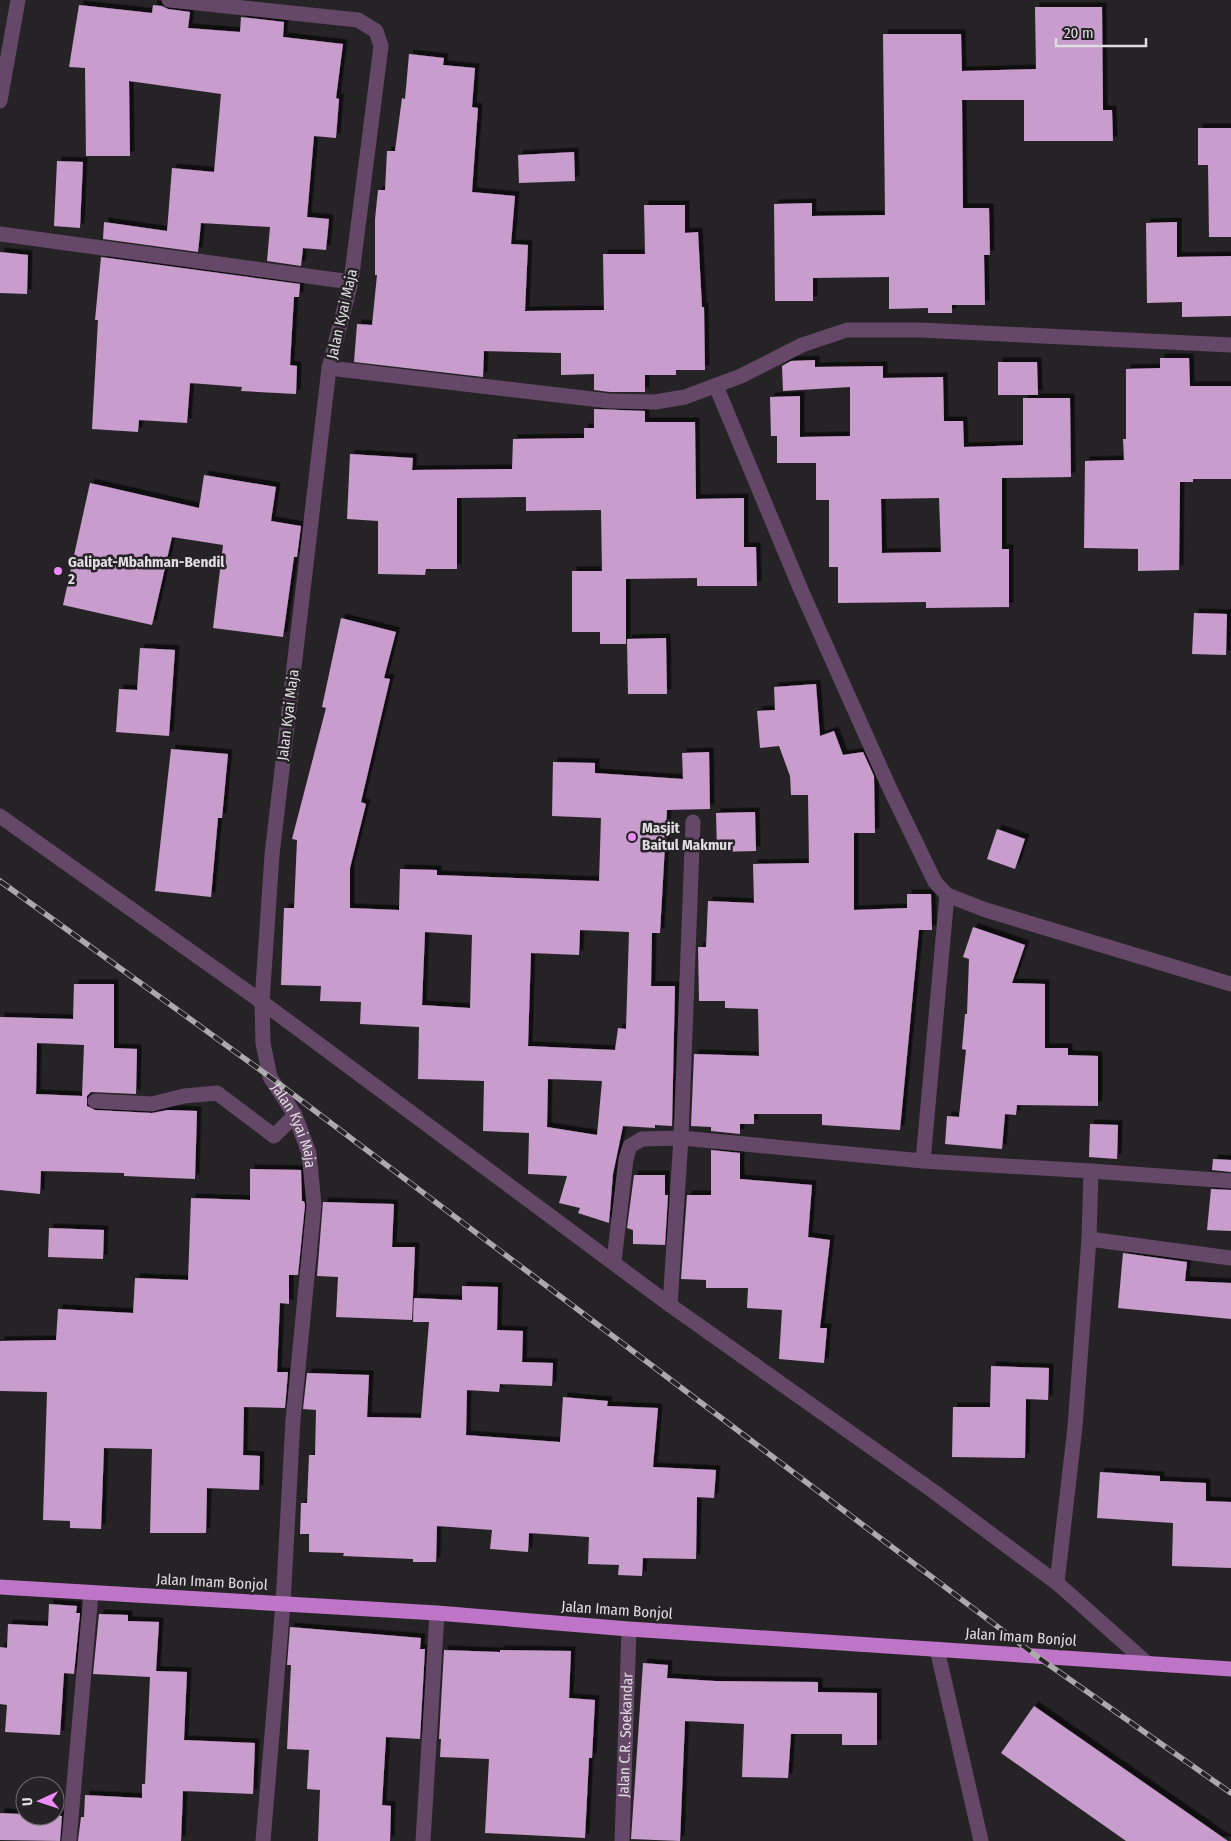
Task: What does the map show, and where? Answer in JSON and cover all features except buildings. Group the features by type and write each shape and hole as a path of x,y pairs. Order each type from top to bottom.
{"highway":[{"name":"Jalan Imam Bonjol","path":"0,1587 437,1613 629,1629 1231,1669"}],"street":[{"path":"0,101 18,0"},
{"name":"Jalan Kyai Maja","path":"169,0 358,20 376,31 381,46 351,282 329,368 272,855 262,1002 263,1043 270,1077 295,1115 309,1153 314,1205 293,1420 283,1604 263,1841"},
{"path":"0,234 351,282"},
{"path":"329,368 610,400 655,402 685,397 729,381 802,345 847,330 920,330 1231,345"},
{"path":"729,381 800,590 889,787 935,882 948,895 986,910 1231,984"},
{"path":"0,816 262,1002 495,1176 614,1261 670,1305 932,1491 1057,1583 1148,1664"},
{"path":"670,1305 681,1138 693,822"},
{"path":"923,1161 948,895"},
{"path":"95,1101 152,1104 184,1096 217,1094 274,1136 295,1115"},
{"path":"614,1261 626,1158 630,1146 642,1139 681,1138 923,1161 1231,1181"},
{"path":"1057,1583 1075,1427 1089,1239 1091,1171"},
{"path":"1089,1239 1231,1258"},
{"path":"69,1841 91,1593"},
{"path":"423,1841 437,1613"},
{"name":"Jalan C.R. Soekandar","path":"622,1841 629,1629"},
{"path":"937,1649 981,1841"}],"railway":[{"path":"0,881 270,1077 1035,1655 1231,1793"}],"place":[{"name":"Galipat-Mbahman-Bendil 2","path":"58,571"},
{"name":"Masjit Baitul Makmur","path":"632,837"}]}
